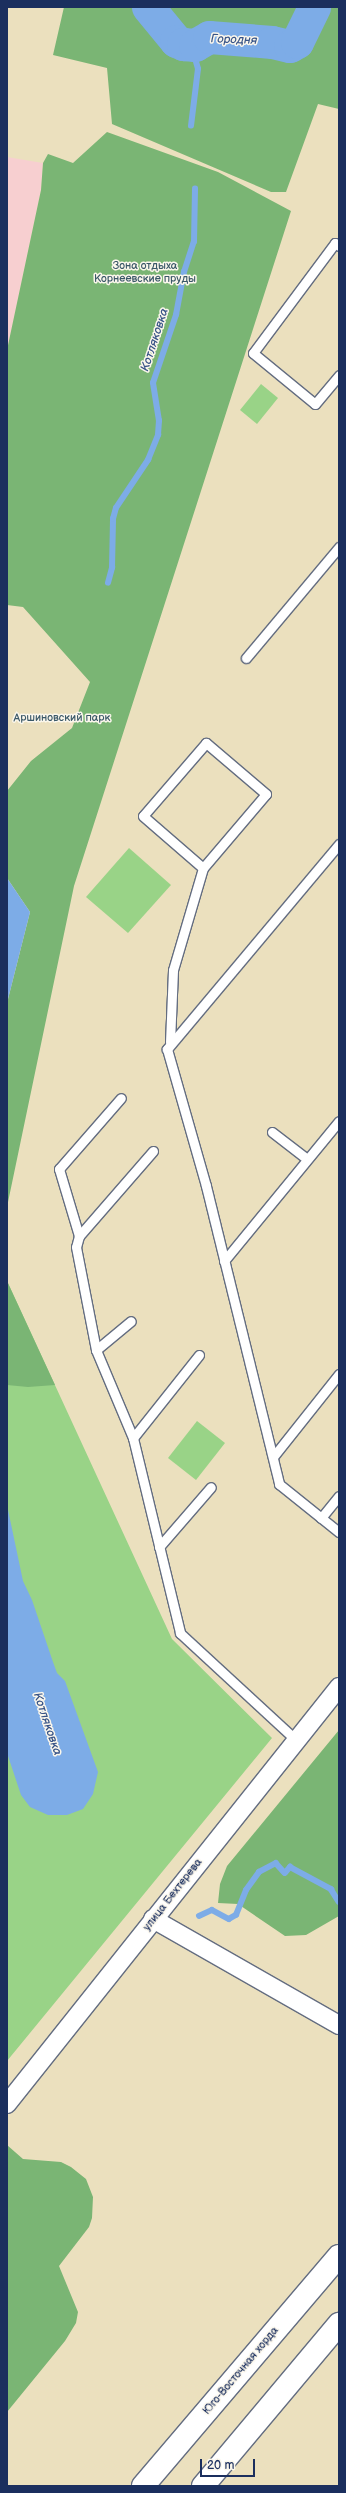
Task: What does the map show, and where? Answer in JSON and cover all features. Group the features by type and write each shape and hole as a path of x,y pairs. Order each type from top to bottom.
{"main road":[{"name":"Юго-Восточная хорда","path":"143,2486 339,2256"},
{"path":"203,2486 339,2324"}],"street":[{"name":"улица Бехтерева","path":"7,2104 295,1739 339,1687"},
{"path":"153,1919 339,2025"}],"lane":[{"path":"339,246 335,243 253,353 315,404 339,375"},
{"path":"246,658 339,547"},
{"path":"170,1042 173,970 203,868 266,794 206,743 143,816 203,868"},
{"path":"339,844 170,1042 167,1049 224,1260 279,1484 339,1532"},
{"path":"79,1236 59,1169 121,1098"},
{"path":"224,1260 339,1121"},
{"path":"272,1132 308,1159"},
{"path":"153,1151 79,1236 76,1247 96,1350 132,1438 180,1633 295,1739"},
{"path":"96,1350 131,1321"},
{"path":"132,1438 199,1356"},
{"path":"273,1457 339,1374"},
{"path":"159,1547 210,1486"},
{"path":"321,1518 339,1496"}],"shaded area":[{"path":"7,157 43,163 41,190 7,350"}],"green space":[{"path":"64,7 339,7 339,109 318,104 286,192 271,192 112,124 107,68 53,55"},
{"name":"Зона отдыха Корнеевские пруды","path":"107,132 218,172 291,211 74,886 7,1207 7,1003 30,912 7,878 7,791 31,761 72,728 90,682 23,607 7,605 7,350 41,190 43,163 48,154 73,163"},
{"path":"261,384 278,398 257,424 240,410"},
{"path":"129,848 171,885 128,933 86,897"},
{"path":"7,1281 172,1639 272,1738 7,2061"},
{"path":"7,1281 55,1385 28,1387 7,1385"},
{"path":"197,1421 225,1443 196,1480 168,1458"},
{"path":"339,1730 339,1916 306,1935 285,1936 238,1904 218,1903 220,1884 227,1866"},
{"path":"7,2145 23,2159 61,2162 71,2167 86,2179 93,2197 92,2218 89,2227 59,2266 78,2312 76,2323 65,2341 7,2412"}],"water":[{"path":"7,878 30,912 7,1003"},
{"path":"7,1505 23,1581 32,1600 57,1673 65,1681 98,1772 93,1794 83,1809 67,1815 48,1815 30,1807 21,1795 7,1753"}],"waterway":[{"name":"Городня","path":"148,7 176,41 183,44 195,45 209,37 272,42 290,46 297,42 314,7"},
{"name":"Котляковка","path":"191,126 198,69 193,52 195,45"},
{"name":"Котляковка","path":"108,583 112,568 113,519 116,508 148,460 158,435 159,421 153,383 176,315 184,272 194,242 195,189"},
{"name":"Котляковка","path":"199,1916 212,1910 229,1919 236,1915 246,1890 259,1872 276,1863 285,1873 290,1867 331,1889 339,1902"}],"park label":[{"name":"Аршиновский парк","path":"62,718"}]}
